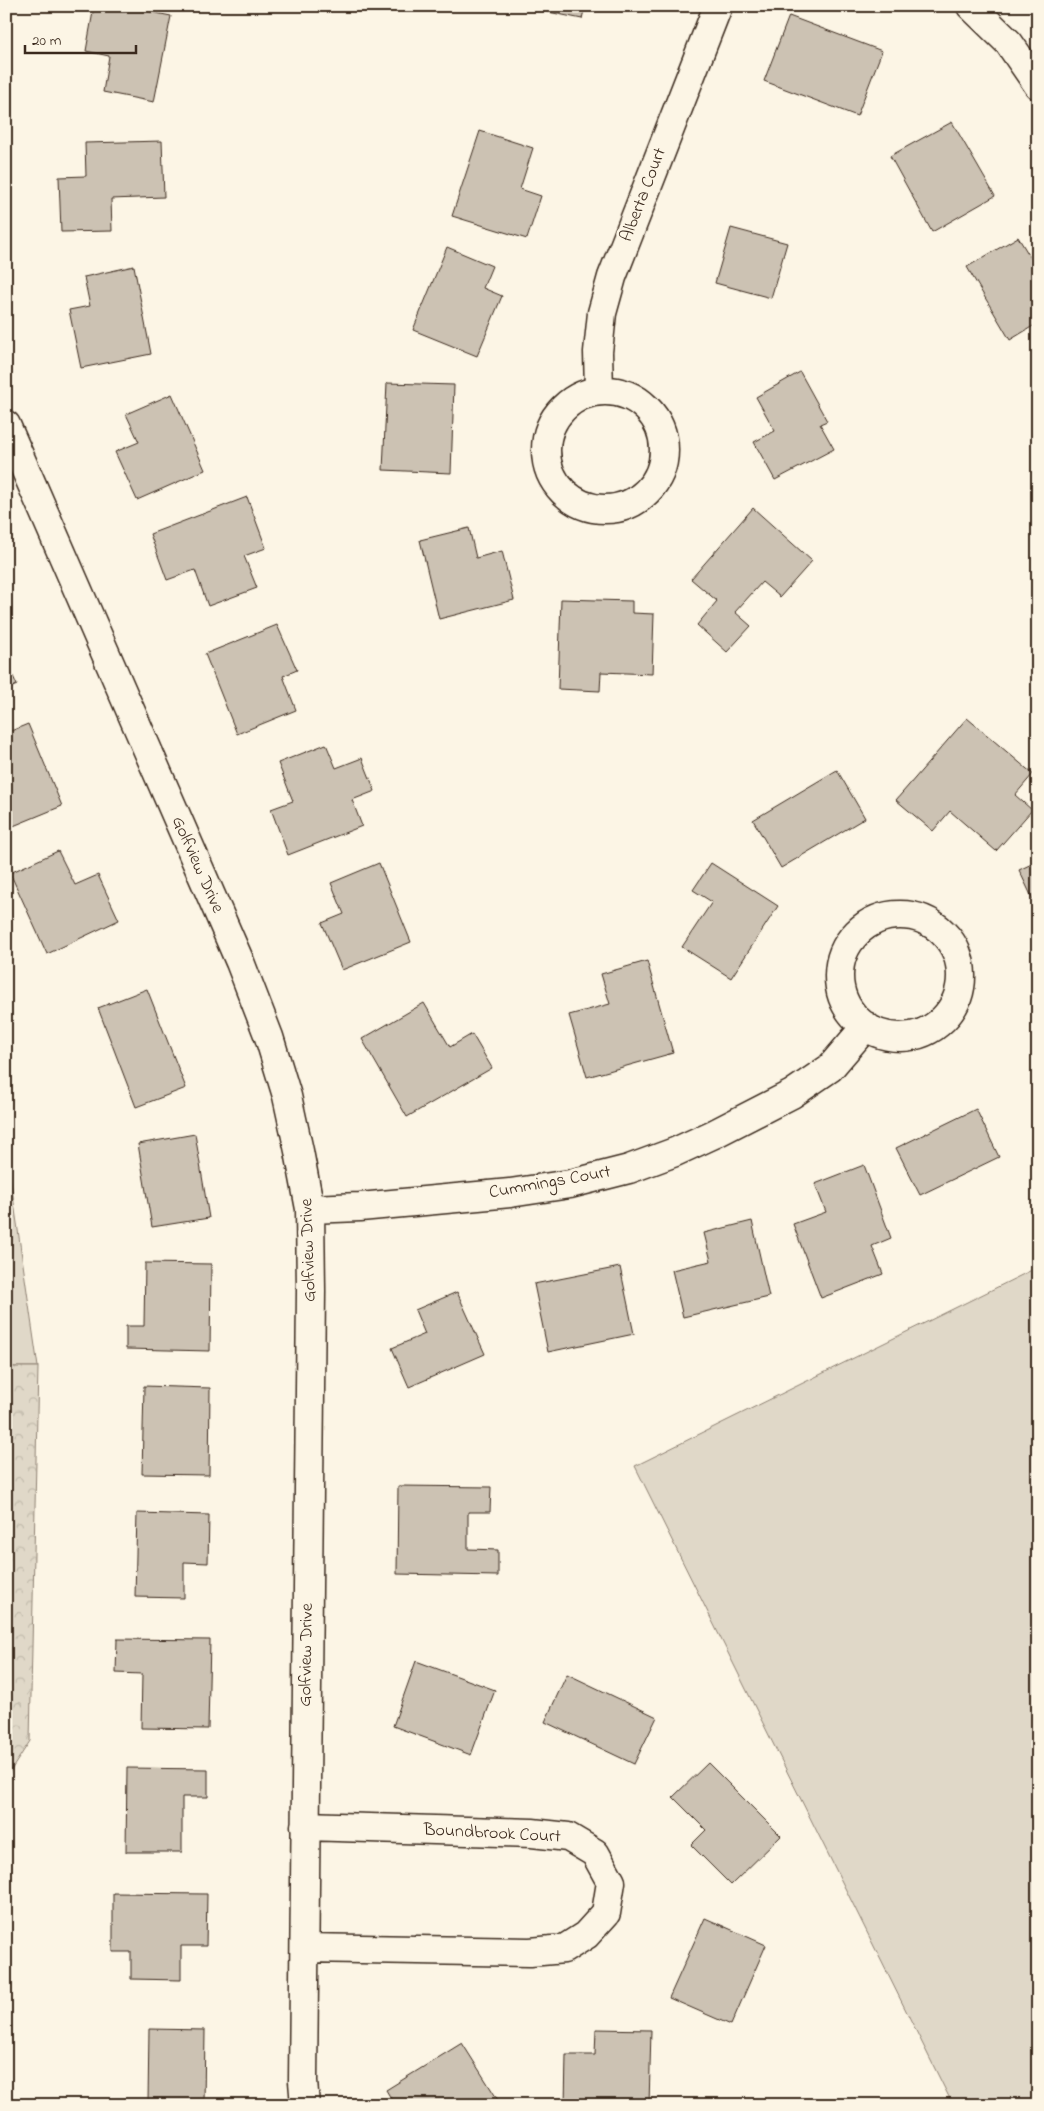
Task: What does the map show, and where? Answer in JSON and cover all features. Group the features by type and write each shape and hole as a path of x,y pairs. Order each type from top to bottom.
{"street":[{"name":"Alberta Court","path":"599,391 598,352 602,313 612,277 718,6"},
{"path":"971,6 1009,43 1038,85"},
{"path":"599,391 618,392 635,399 650,411 660,427 664,445 663,464 655,481 643,495 627,505 609,510 589,507 570,498 555,484 547,465 545,445 551,425 562,408 579,396 599,391"},
{"name":"Golfview Drive","path":"6,425 240,962 269,1037 287,1096 310,1209 312,1291 304,1826 303,2081 305,2105"},
{"path":"897,915 906,915 925,920 941,931 954,946 960,964 961,984 955,1002 943,1019 926,1031 906,1037 885,1035 866,1026 851,1012 841,992 839,972 844,951 854,935 869,923 888,916 897,915"},
{"name":"Cummings Court","path":"310,1209 360,1207 510,1193 570,1184 628,1169 714,1134 792,1094 830,1068 866,1026"},
{"name":"Boundbrook Court","path":"304,1826 532,1833 568,1837 595,1853 611,1882 606,1913 586,1935 564,1948 530,1952 305,1948"}],"green space":[{"path":"6,1148 38,1367 6,1367"},
{"path":"1038,1267 1038,2105 953,2105 635,1466"},
{"path":"6,1367 38,1367 30,1741 6,1778"}],"building":[{"path":"94,6 121,6 171,16 154,102 103,92 109,56 86,51"},
{"path":"540,6 585,6 582,19 539,10"},
{"path":"789,16 882,51 857,116 764,81"},
{"path":"952,122 995,196 932,232 890,156"},
{"path":"480,131 533,148 520,189 541,196 527,239 452,216"},
{"path":"162,141 164,197 111,199 112,231 61,232 59,177 86,176 85,143"},
{"path":"731,228 787,243 771,298 715,283"},
{"path":"1018,237 1038,270 1038,323 1010,340 967,267"},
{"path":"447,247 492,266 483,288 502,296 477,356 413,330"},
{"path":"134,266 151,354 81,368 69,310 90,306 84,277"},
{"path":"800,372 827,421 820,424 834,449 775,480 754,442 775,431 756,397"},
{"path":"387,383 454,385 451,473 383,470"},
{"path":"172,394 205,470 137,500 115,452 139,442 126,414"},
{"path":"247,497 266,548 244,556 257,588 208,606 195,570 167,580 150,534"},
{"path":"753,508 812,561 780,597 762,582 735,612 751,626 727,652 697,625 717,601 691,579"},
{"path":"469,528 476,558 502,551 514,600 439,619 420,540"},
{"path":"561,599 632,601 632,613 654,614 652,674 601,672 600,691 558,689"},
{"path":"277,625 297,670 283,676 296,710 237,734 205,654"},
{"path":"6,661 17,685 6,690"},
{"path":"967,718 1033,774 1015,795 1032,810 996,851 950,811 933,831 896,800"},
{"path":"28,724 62,806 6,829 6,733"},
{"path":"326,744 336,768 362,758 375,791 352,800 362,826 288,855 271,809 293,801 278,763"},
{"path":"837,770 865,818 781,868 753,820"},
{"path":"58,851 75,885 98,875 119,920 47,954 10,873"},
{"path":"1038,861 1038,910 1019,870"},
{"path":"379,863 411,942 342,970 322,923 344,914 331,883"},
{"path":"711,863 778,906 731,978 682,947 712,902 693,890"},
{"path":"647,961 673,1053 587,1077 569,1015 610,1004 601,974"},
{"path":"147,989 186,1088 136,1107 98,1008"},
{"path":"424,1003 450,1047 472,1034 492,1068 407,1117 362,1039"},
{"path":"976,1109 999,1157 920,1195 896,1148"},
{"path":"195,1134 209,1218 152,1227 138,1144"},
{"path":"864,1165 891,1238 872,1246 883,1274 821,1298 793,1224 826,1212 815,1184"},
{"path":"752,1221 769,1297 683,1317 672,1270 711,1261 704,1233"},
{"path":"145,1263 211,1264 210,1351 126,1349 126,1326 144,1326"},
{"path":"620,1267 634,1334 548,1352 534,1284"},
{"path":"457,1292 485,1354 409,1387 392,1348 425,1334 415,1310"},
{"path":"144,1386 210,1388 209,1475 142,1474"},
{"path":"398,1486 491,1487 490,1512 468,1512 468,1549 498,1550 498,1576 397,1574"},
{"path":"137,1513 209,1515 208,1563 184,1562 184,1598 135,1597"},
{"path":"117,1639 210,1640 208,1729 141,1728 142,1674 116,1673"},
{"path":"416,1661 495,1690 471,1755 393,1726"},
{"path":"567,1674 657,1717 634,1764 545,1722"},
{"path":"708,1763 781,1836 731,1885 691,1845 706,1830 673,1797"},
{"path":"127,1768 208,1769 208,1797 182,1797 182,1852 126,1852"},
{"path":"113,1893 207,1894 206,1946 181,1946 181,1980 131,1979 131,1952 113,1952"},
{"path":"705,1918 766,1945 731,2025 669,1998"},
{"path":"149,2029 205,2030 204,2104 148,2103"},
{"path":"596,2029 651,2030 649,2105 565,2105 566,2055 595,2055"},
{"path":"462,2043 498,2100 490,2105 395,2105 386,2090"}]}
